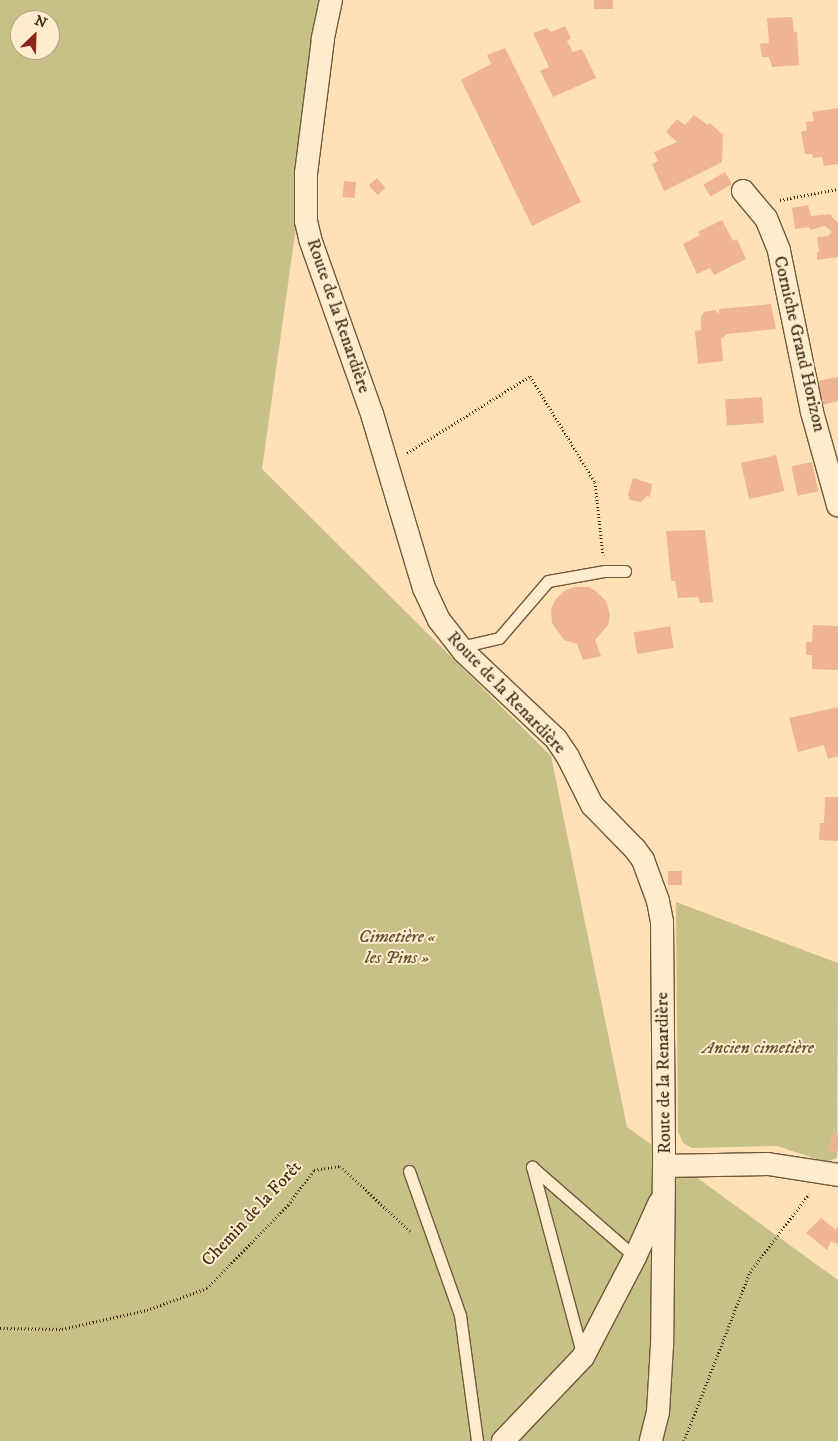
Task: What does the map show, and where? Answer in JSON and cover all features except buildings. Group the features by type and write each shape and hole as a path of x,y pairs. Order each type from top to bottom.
{"street":[{"name":"Route de la Renardière","path":"331,0 323,39 306,173 306,221 310,239 372,414 388,465 406,535 424,588 439,620 460,647 556,739 568,757 592,805 636,849 651,878 662,922 664,1166 662,1345 658,1412 651,1441"},
{"name":"Corniche Grand Horizon","path":"749,198 766,218 779,252 812,412 838,505"},
{"path":"664,1166 768,1164 830,1174"},
{"path":"502,1441 583,1357 635,1257 664,1193"}],"lane":[{"path":"460,647 499,638 548,582 605,571 625,571"},
{"path":"583,1357 532,1167 635,1257"},
{"path":"409,1171 460,1316 477,1441"}],"path":[{"path":"749,198 838,189"},
{"path":"388,465 530,376 595,482 605,571"},
{"name":"Chemin de la Forêt","path":"0,1328 62,1328 147,1310 207,1288 288,1205 314,1170 340,1166 412,1232"},
{"path":"684,1441 690,1431 750,1272 800,1208 830,1174"}],"green space":[{"name":"Cimetière « les Pins »","path":"0,0 328,0 262,469 551,756 627,1127 838,1280 838,1441 0,1441"},
{"name":"Ancien cimetière","path":"676,902 838,963 837,1158 826,1162 777,1146 692,1148 683,1143 678,1132"}]}
